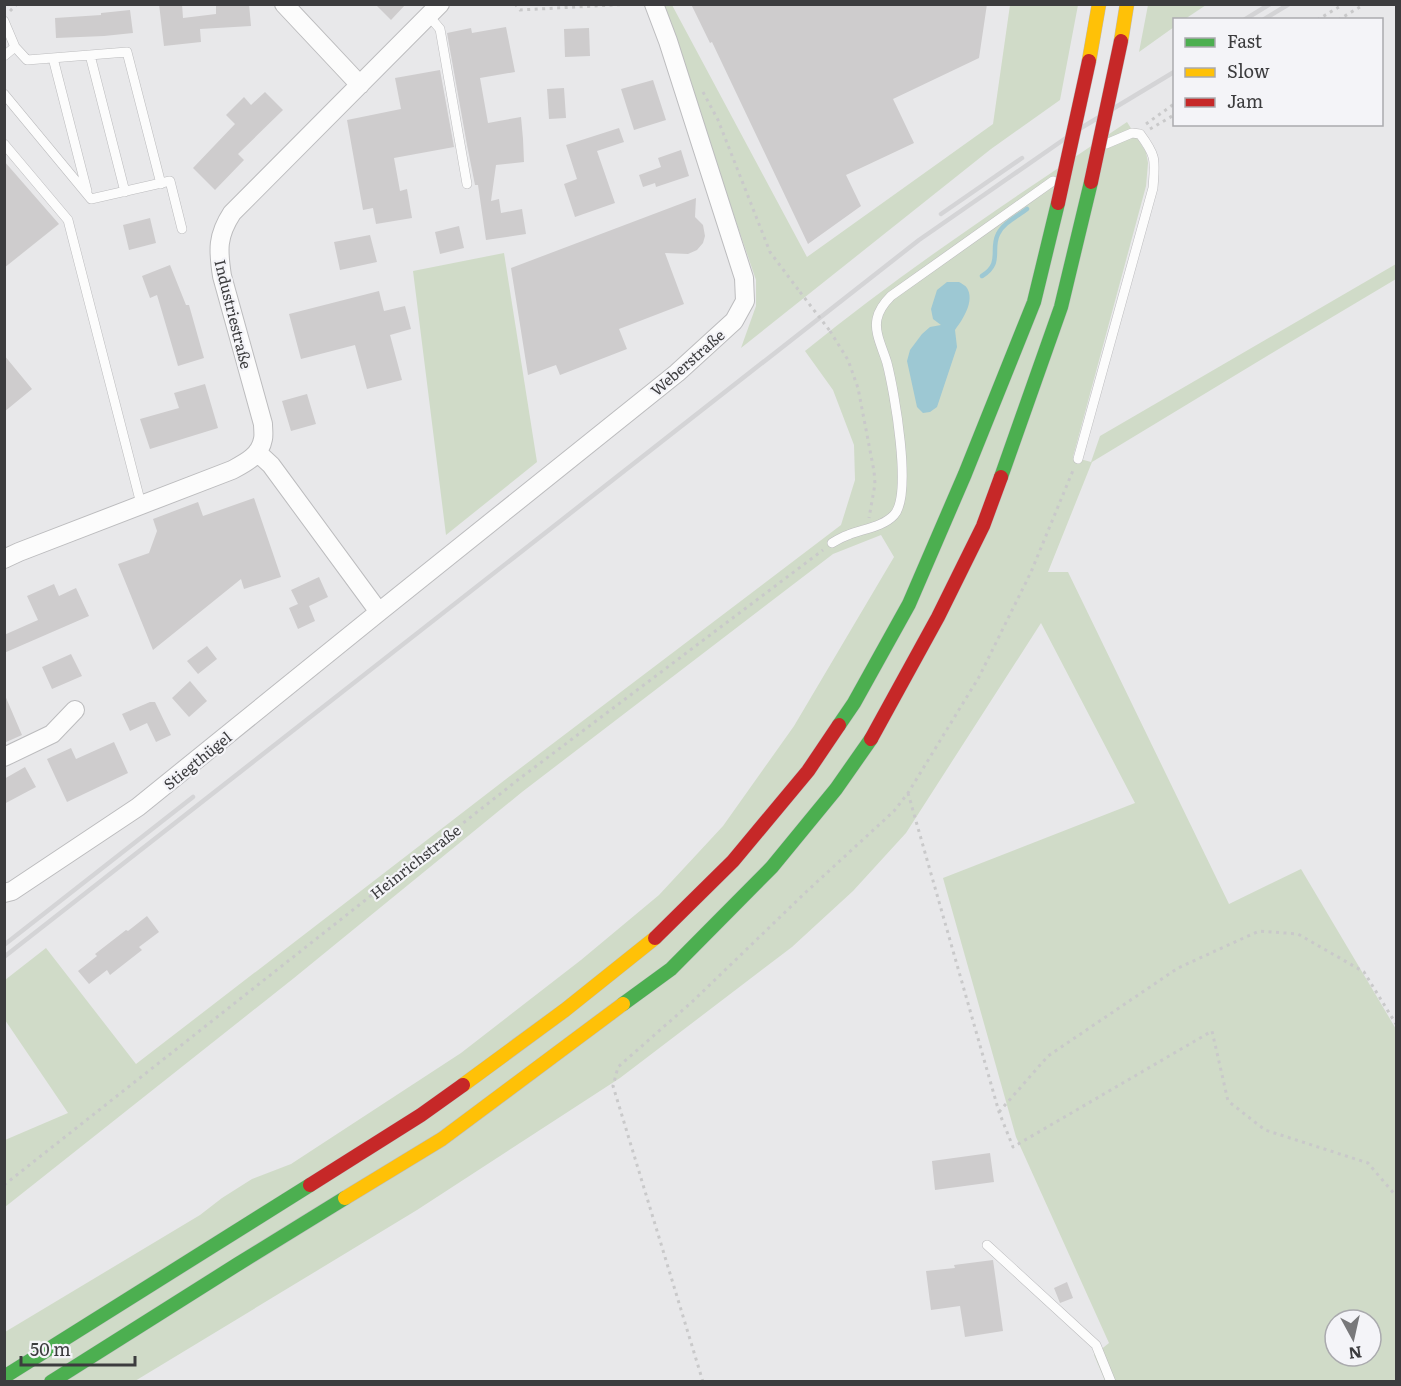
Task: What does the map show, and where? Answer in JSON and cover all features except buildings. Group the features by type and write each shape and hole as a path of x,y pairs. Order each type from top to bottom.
{"highway":[{"path":"4,1377 422,1115 565,1010 650,943 733,861 808,771 854,703 909,604 965,474 1034,302 1089,61 1099,4"},
{"path":"51,1382 442,1139 671,969 772,867 836,789 870,741 938,617 983,526 1060,308 1090,182 1127,4"}],"street":[{"path":"284,4 360,85"},
{"name":"Weberstraße","path":"379,612 677,374 734,321 745,301 744,278 654,4"},
{"name":"Industriestraße","path":"257,452 263,439 262,424 222,276 219,255 224,225 232,213 435,10"},
{"path":"4,559 232,470 249,461 257,452 292,484 379,612"},
{"name":"Stiegthügel","path":"4,893 12,891 138,807 379,612"},
{"path":"4,757 52,734 75,710"}],"lane":[{"path":"435,10 441,29 467,184"},
{"path":"4,21 15,47 27,60 127,52 161,184"},
{"path":"4,56 15,47"},
{"path":"90,55 125,192"},
{"path":"53,58 87,194"},
{"path":"4,94 91,199 171,181 182,229"},
{"path":"832,543 847,535 887,521 900,505 902,492 900,437 896,400 885,343 878,332 877,319 882,305 891,296 955,254 1080,161 1110,141 1136,134 1152,149 1155,162 1153,188 1078,459"},
{"path":"4,144 68,220 141,504"},
{"path":"987,1245 1096,1345 1111,1382"}],"path":[{"path":"515,4 520,10 632,4"},
{"path":"1320,18 1344,4"},
{"path":"1341,18 1365,4"},
{"path":"702,90 718,120 770,252 830,332 848,360 858,388 875,484 867,528"},
{"path":"1136,134 1173,106"},
{"path":"1136,134 1173,116"},
{"path":"703,1382 613,1086 618,1067 693,1001 894,811 908,793 979,677 1031,572 1078,459"},
{"name":"Heinrichstraße","path":"4,1185 519,779 832,543"},
{"path":"908,793 999,1112 1013,1147 1212,1031 1228,1101 1265,1130 1368,1163 1396,1196"},
{"path":"999,1112 1048,1056 1178,968 1259,931 1298,934 1364,972 1396,1024"}],"green space":[{"path":"1148,4 1206,5 1186,18 1173,18 1173,28 1139,52"},
{"path":"662,5 672,5 807,257 993,124 1010,5 1078,5 1060,100 991,149 741,348 756,306 756,280"},
{"path":"1127,122 1146,152 1148,163 1146,186 1073,457 1091,462 1100,436 1396,264 1396,279 1092,462 1048,572 1068,572 1229,904 1301,869 1396,1029 1396,1381 1105,1381 1094,1355 1109,1343 1016,1137 943,878 1135,803 1041,623 906,833 853,891 792,947 620,1078 417,1210 135,1381 5,1381 5,1332 200,1215 252,1179 291,1164 461,1053 581,960 659,895 723,826 794,726 894,557 881,535 833,554 522,792 294,978 5,1207 5,1140 68,1113 5,1020 5,980 46,948 136,1064 841,525 855,480 854,445 833,390 805,351 883,290"},
{"path":"504,253 537,462 446,535 413,271"}],"water":[{"path":"947,282 959,282 966,287 970,298 969,304 955,330 957,347 937,407 930,412 923,413 917,407 907,361 910,350 922,334 930,327 941,325 933,319 931,309 937,290"}],"waterway":[{"path":"982,276 994,261 996,240 1000,230 1027,209"}],"railway":[{"path":"1247,18 1270,4"},
{"path":"1266,18 1289,4"},
{"path":"4,957 919,240 1076,131 1173,73"},
{"path":"941,214 1022,158"},
{"path":"4,945 193,797"}],"traffic: fast":[{"path":"1001,477 1061,307 1091,182"},
{"path":"839,725 854,703 909,604 965,474 1034,302 1058,203"},
{"path":"623,1004 671,969 772,867 836,789 871,739"},
{"path":"4,1377 310,1185"},
{"path":"51,1382 345,1198"}],"traffic: slow":[{"path":"1089,61 1099,4"},
{"path":"1121,41 1127,4"},
{"path":"463,1085 565,1010 655,938"},
{"path":"345,1198 442,1139 623,1004"}],"traffic: jam":[{"path":"1091,182 1121,41"},
{"path":"1058,203 1089,61"},
{"path":"871,739 938,617 983,526 1001,477"},
{"path":"655,938 733,861 808,771 839,725"},
{"path":"310,1185 421,1115 463,1085"}]}
